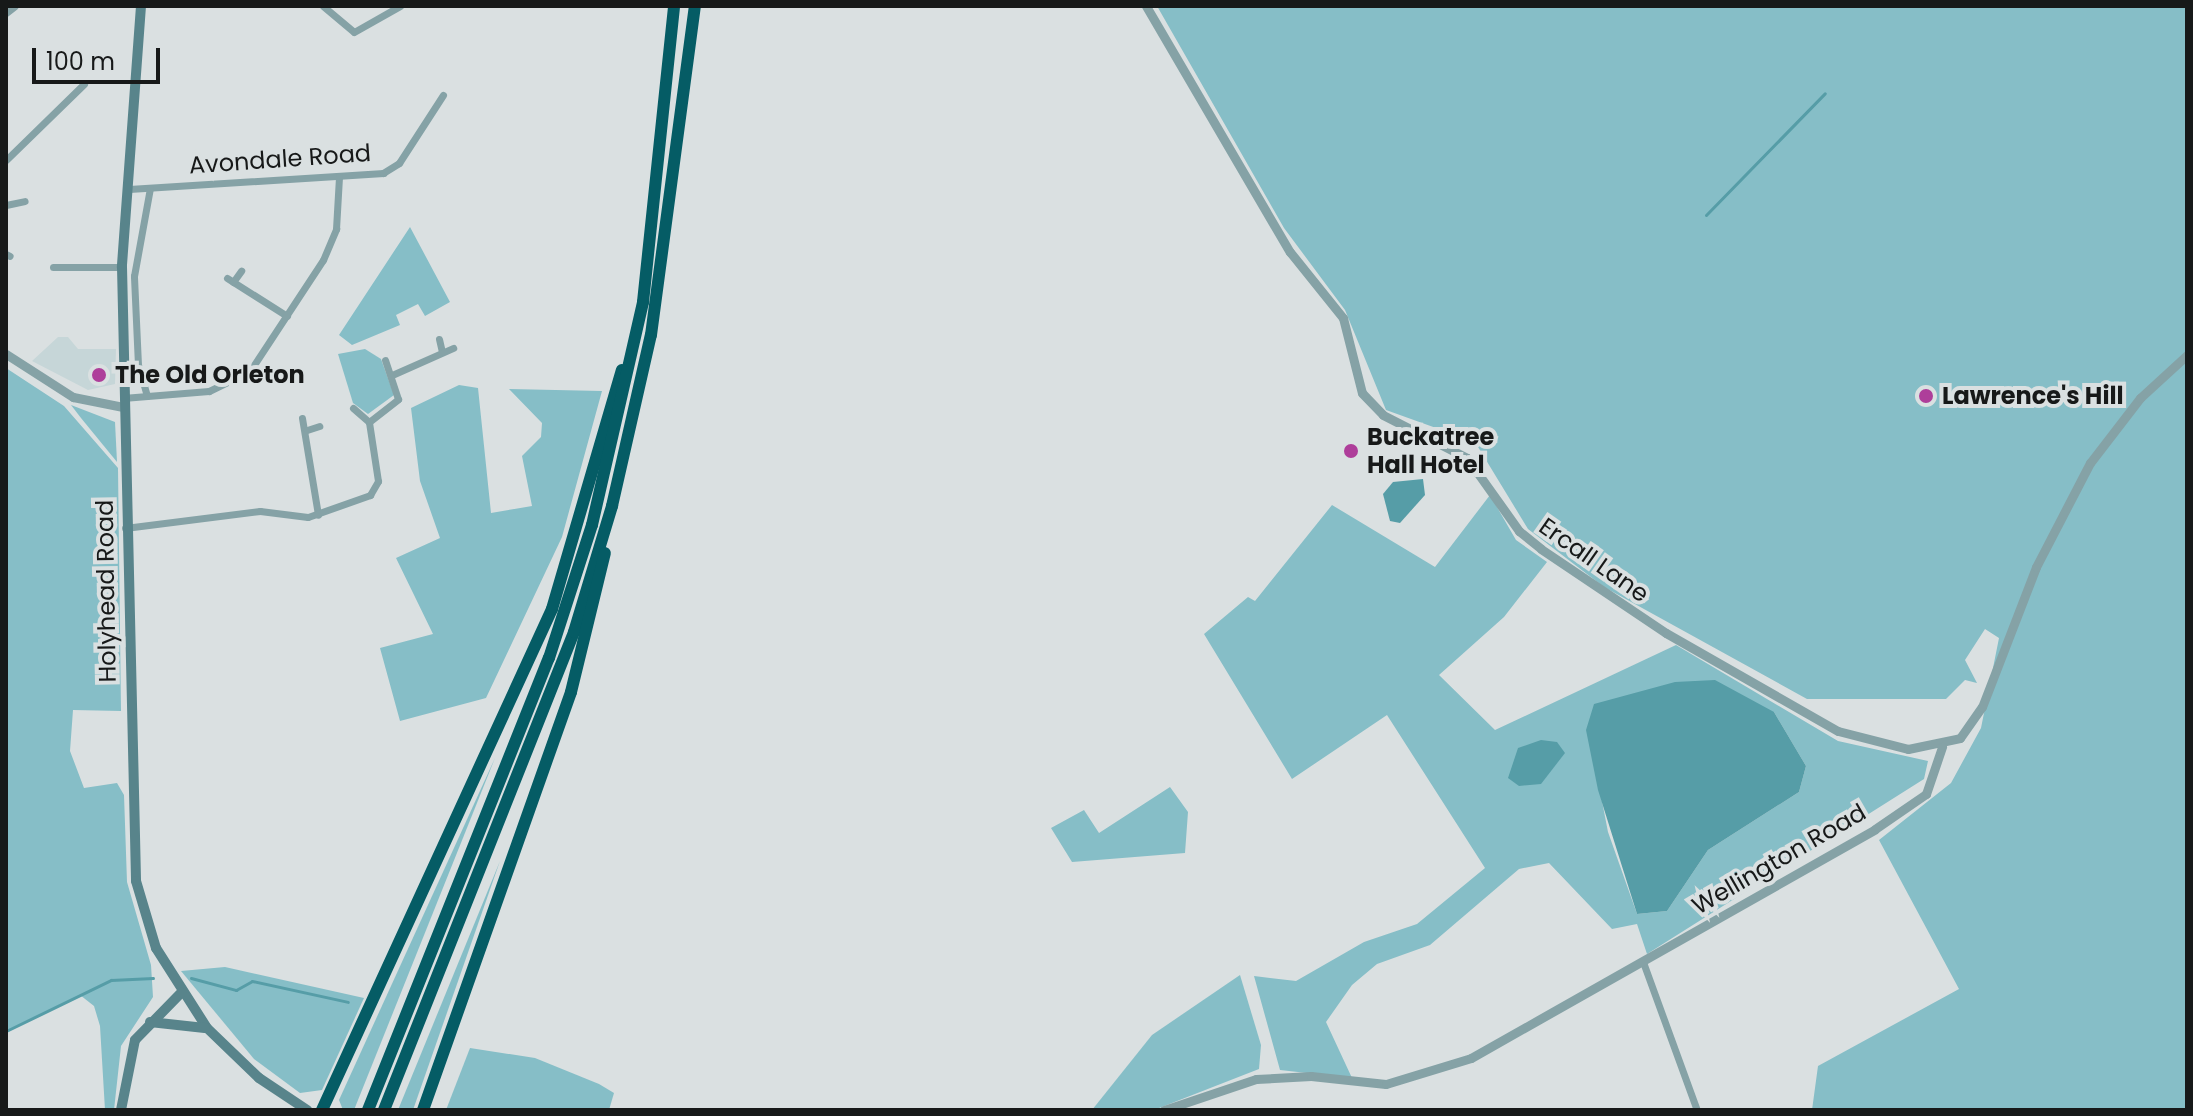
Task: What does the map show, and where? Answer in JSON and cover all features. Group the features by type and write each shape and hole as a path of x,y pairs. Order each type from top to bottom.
{"highway":[{"path":"368,1110 567,609 643,302 674,6"},
{"path":"423,1110 571,692 656,306 695,6"},
{"path":"322,1110 552,609 643,302"},
{"path":"384,1110 574,632 612,506"}],"main road":[{"name":"Holyhead Road","path":"141,6 122,267 133,853 152,934 181,993 207,1028 307,1110"},
{"path":"121,1110 126,1069 148,1022 181,993"},
{"path":"148,1022 183,1020 207,1028"}],"street":[{"path":"6,13 15,6"},
{"path":"323,6 354,32 400,6"},
{"name":"Ercall Lane","path":"1146,6 1290,252 1343,318 1362,393 1383,415 1467,458 1519,531 1666,633 1838,731 1897,748 1942,747"},
{"path":"6,160 84,84"},
{"name":"Avondale Road","path":"129,189 383,173 399,163 443,95"},
{"path":"6,354 73,397 123,402 147,396 200,393 238,380 287,316 332,240 339,177"},
{"path":"147,396 138,365 134,276 150,188"},
{"path":"6,205 25,201"},
{"path":"53,267 122,267"},
{"path":"241,271 230,280 287,316"},
{"path":"439,339 442,352"},
{"path":"392,375 453,348"},
{"path":"1942,747 1960,738 1982,707 2036,567 2090,463 2140,398 2187,355"},
{"path":"369,422 397,404 392,375 385,360"},
{"path":"125,528 260,511 318,515 376,487 369,422 353,408"},
{"path":"302,418 307,430 309,489 318,515"},
{"path":"307,430 319,426"},
{"name":"Wellington Road","path":"1164,1110 1256,1079 1311,1076 1386,1084 1437,1071 1496,1046 1926,794 1942,747"},
{"path":"1643,962 1697,1110"}],"shaded area":[{"path":"1157,6 2187,6 2187,1110 1812,1110 1818,1066 1959,989 1879,840 1951,783 1981,728 1999,638 1985,629 1965,660 1977,683 1965,680 1946,699 1807,699 1604,587 1528,529 1475,442 1386,410 1345,310 1284,228"},
{"path":"410,227 450,302 425,316 418,304 396,315 400,325 352,345 339,335"},
{"path":"58,337 68,337 78,349 116,349 115,384 88,390 32,361"},
{"path":"365,349 381,359 394,395 368,414 353,403 338,354"},
{"path":"6,368 64,406 118,468 121,711 73,710 70,751 84,788 117,783 124,795 127,882 151,965 153,997 121,1046 114,1110 105,1110 100,1026 94,1006 80,995 6,1031"},
{"path":"459,385 478,388 491,513 532,506 522,456 541,437 542,423 509,389 602,391 562,537 486,698 400,721 380,648 433,634 396,558 440,538 420,481 411,408"},
{"path":"71,405 115,422 117,462 81,418"},
{"path":"1423,479 1425,495 1400,523 1390,521 1383,494 1393,482"},
{"path":"1490,495 1516,540 1547,562 1504,617 1439,675 1495,730 1676,645 1838,741 1928,761 1924,779 1647,954 1637,924 1612,929 1549,863 1519,869 1430,945 1377,964 1352,985 1326,1022 1352,1078 1280,1070 1254,976 1296,981 1364,942 1417,924 1485,868 1387,715 1292,779 1204,634 1248,597 1255,601 1332,505 1435,567","holes":["1774,712 1806,766 1799,792 1708,850 1667,911 1637,914 1608,832 1593,755"]},
{"path":"1715,680 1774,712 1806,766 1799,792 1708,850 1667,911 1637,914 1598,790 1586,730 1594,704 1675,682"},
{"path":"1541,740 1557,742 1565,753 1541,784 1519,786 1508,778 1518,748"},
{"path":"495,758 354,1110 343,1110 339,1100"},
{"path":"1170,787 1188,812 1185,853 1072,862 1051,828 1084,810 1099,833"},
{"path":"500,861 413,1110 398,1110"},
{"path":"225,967 364,998 322,1090 300,1093 254,1059 181,971"},
{"path":"1240,975 1261,1045 1259,1069 1154,1110 1092,1110 1152,1035"},
{"path":"470,1048 535,1058 599,1084 614,1093 609,1110 446,1110"}],"waterway":[{"path":"1706,215 1825,93"},
{"path":"6,1031 111,980 153,978"},
{"path":"191,978 236,990 252,981 348,1002"}],"place":[{"name":"The Old Orleton","path":"99,375"},
{"name":"Lawrence's Hill","path":"1926,396"},
{"name":"Buckatree Hall Hotel","path":"1351,451"}]}
